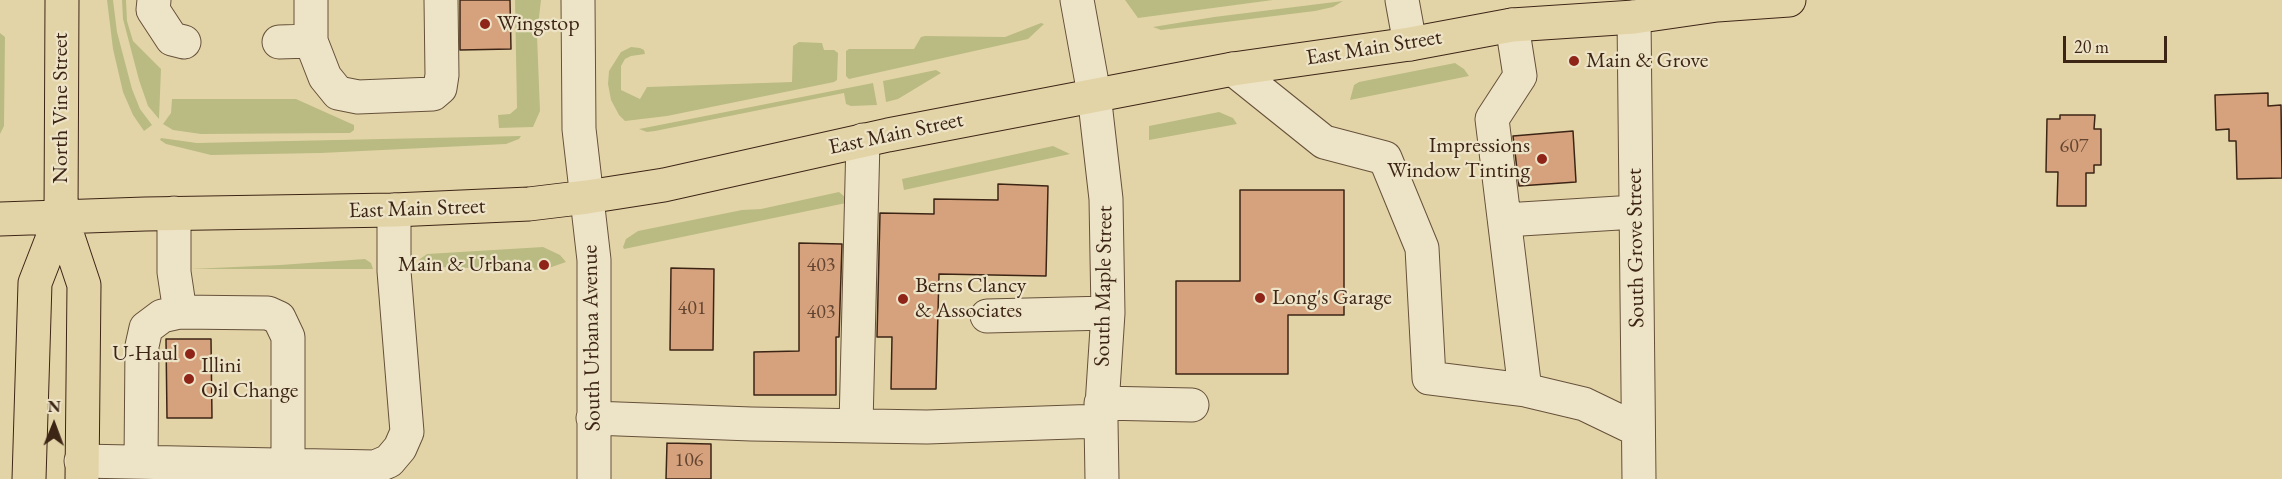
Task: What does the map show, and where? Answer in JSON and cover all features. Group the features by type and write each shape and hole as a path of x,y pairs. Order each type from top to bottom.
{"main road":[{"name":"North Vine Street","path":"61,216 62,0"},
{"name":"East Main Street","path":"0,219 174,213 394,210 529,204 587,197 664,185 863,140 1233,69 1410,44 1512,25 1634,17 1717,5 1789,0"},
{"path":"61,216 84,285 81,470"},
{"path":"29,479 34,284 61,216"}],"street":[{"path":"154,0 153,10 178,41"},
{"path":"311,0 311,41 325,77 338,93 358,97 433,94 440,88 442,75 441,0"},
{"name":"South Urbana Avenue","path":"578,0 579,129 594,260 594,479"},
{"name":"South Maple Street","path":"1077,0 1094,94 1106,199 1108,313 1101,412 1102,479"},
{"path":"1402,0 1410,44"},
{"name":"South Grove Street","path":"1634,17 1639,479"},
{"path":"1512,25 1520,76 1492,119 1525,390"},
{"path":"279,42 311,41"},
{"path":"1233,69 1324,142 1385,158 1422,248 1429,378 1525,390 1584,404 1638,430"},
{"path":"856,425 863,140"},
{"path":"81,470 141,462 375,467 389,461 400,448 407,432 394,271 394,210"},
{"path":"1505,220 1635,212"},
{"path":"174,213 174,272 180,312"},
{"path":"141,462 142,346 146,328 162,316 180,312 268,313 279,318 288,337 288,465"},
{"path":"987,316 1108,313"},
{"path":"593,418 927,427 1192,405"}],"green space":[{"path":"107,0 113,0 117,32 132,89 140,109 152,125 144,131 133,115 123,92 113,49"},
{"path":"122,0 126,0 127,21 133,41 161,69 159,119 148,106 139,80 123,19"},
{"path":"515,0 541,0 537,35 540,111 533,127 499,128 498,115 510,114 517,108"},
{"path":"1125,0 1273,0 1138,18"},
{"path":"1343,1 1333,7 1315,11 1161,30 1153,27 1214,17"},
{"path":"1041,23 1044,24 1028,39 849,79 846,76 846,51 849,49 914,49 921,37 925,36 1005,37"},
{"path":"0,33 5,37 4,126 0,134"},
{"path":"799,42 822,43 824,50 834,50 838,53 837,80 667,116 625,121 611,100 608,84 609,71 621,52 631,47 644,50 645,54 625,59 621,66 621,90 640,99 647,87 792,82 793,46"},
{"path":"1455,63 1469,76 1350,100 1354,85 1359,82"},
{"path":"936,70 941,73 898,99 886,102 883,81"},
{"path":"873,83 877,105 851,106 846,104 844,93 655,131 647,132 639,129"},
{"path":"172,99 296,99 354,125 354,130 350,133 201,134 173,130 163,124 171,113"},
{"path":"1219,112 1233,118 1237,124 1149,140 1149,126"},
{"path":"521,136 506,144 321,153 211,155 166,144 160,140 161,138 197,143"},
{"path":"1053,146 1070,154 904,190 902,179"},
{"path":"839,192 851,202 624,249 623,247 626,239 638,231 742,210 761,209"},
{"path":"543,247 560,255 566,262 543,270 435,267 415,270 420,259 427,254"},
{"path":"365,259 371,263 373,269 190,269 280,265"}],"building":[{"name":"Wingstop","path":"460,0 510,0 511,49 460,50"},
{"path":"2268,93 2268,106 2281,105 2282,178 2237,179 2236,141 2229,141 2229,129 2216,130 2215,95"},
{"path":"2060,115 2095,115 2094,129 2101,129 2101,165 2094,165 2094,173 2086,173 2086,206 2057,206 2058,172 2046,172 2047,119 2060,119"},
{"name":"Impressions Window Tinting","path":"1573,131 1576,182 1519,186 1513,136"},
{"name":"Berns Clancy & Associates","path":"998,184 1048,186 1046,276 939,274 936,389 891,389 892,337 877,337 880,213 934,214 934,199 998,200"},
{"name":"Long's Garage","path":"1240,190 1344,190 1344,315 1288,315 1288,374 1176,374 1176,281 1240,281"},
{"path":"799,243 842,244 839,337 836,337 836,395 754,395 754,352 799,351"},
{"path":"671,268 714,269 713,350 670,350"},
{"name":"Illini Oil Change","path":"166,339 211,339 212,418 167,418"},
{"path":"667,443 711,444 711,479 666,479"}],"place":[{"name":"Wingstop","path":"485,24"},
{"name":"Main & Grove","path":"1574,61"},
{"name":"Impressions Window Tinting","path":"1542,159"},
{"name":"Main & Urbana","path":"544,265"},
{"name":"Long's Garage","path":"1260,298"},
{"name":"Berns Clancy & Associates","path":"903,299"},
{"name":"U-Haul","path":"190,354"},
{"name":"Illini Oil Change","path":"189,379"}]}
